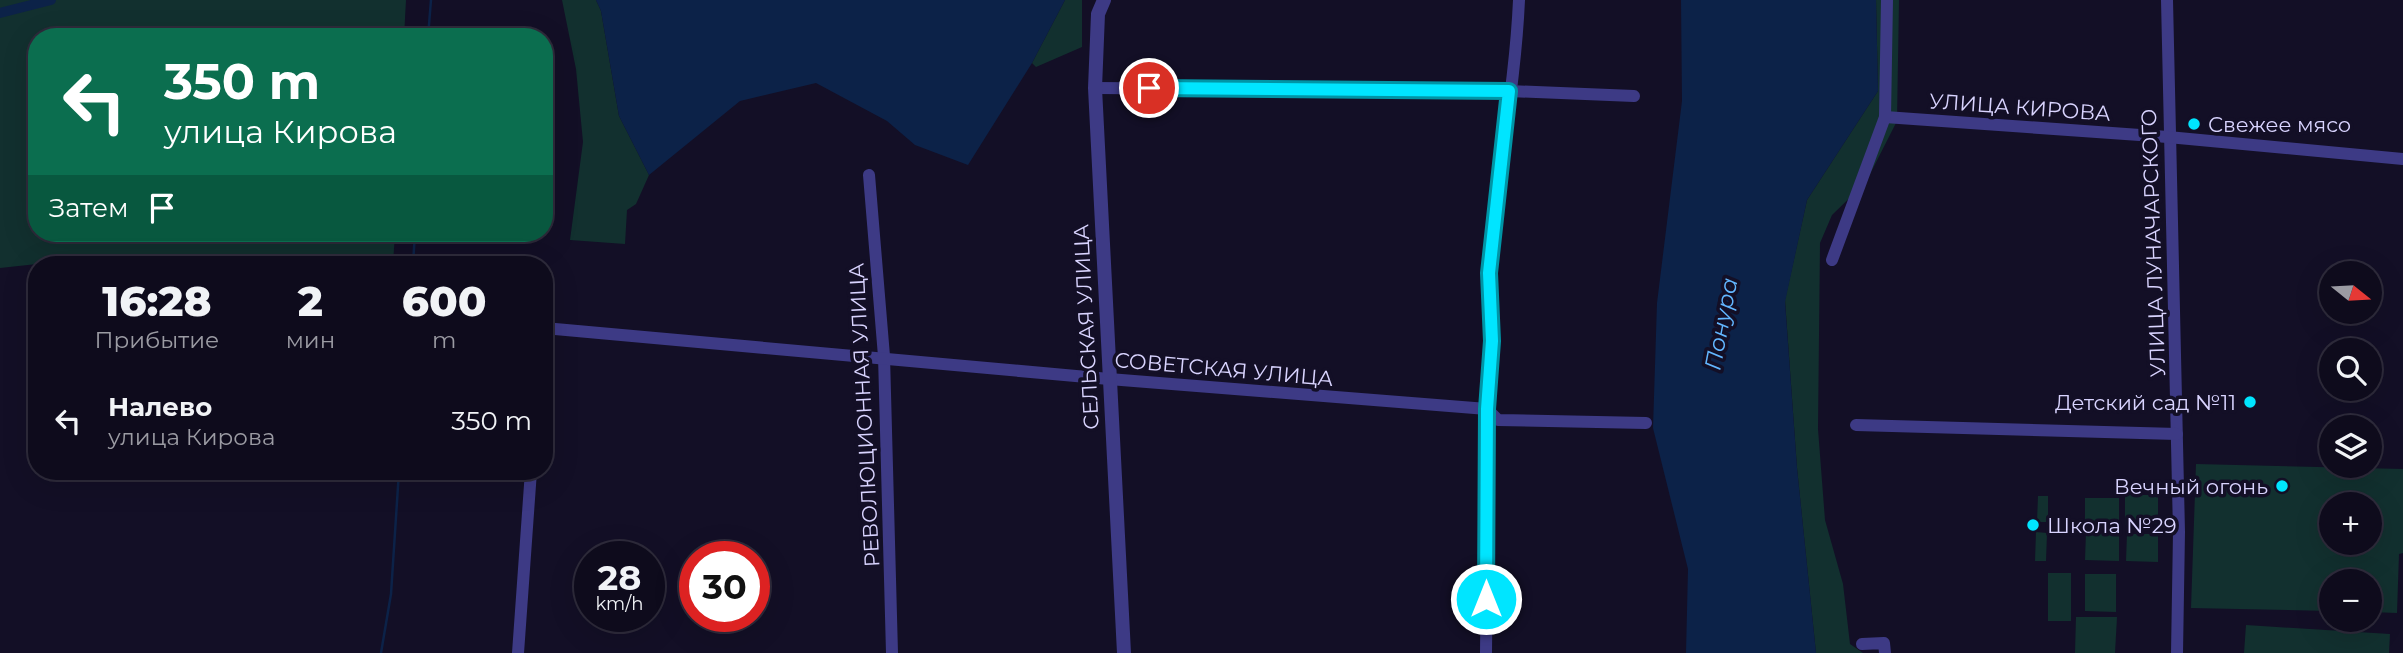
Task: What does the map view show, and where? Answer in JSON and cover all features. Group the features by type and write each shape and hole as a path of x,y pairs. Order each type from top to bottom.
{"street":[{"name":"СЕЛЬСКАЯ УЛИЦА","path":"1104,0 1098,14 1095,88 1124,653"},
{"path":"1486,653 1487,409 1492,341 1489,273 1509,91 1516,74 1519,0"},
{"path":"1832,260 1885,117 1887,0"},
{"name":"УЛИЦА ЛУНАЧАРСКОГО","path":"2167,0 2168,137 2177,434 2177,653"},
{"path":"1095,88 1509,91 1634,96"},
{"name":"УЛИЦА КИРОВА","path":"1885,117 2168,137 2403,159"},
{"name":"РЕВОЛЮЦИОННАЯ УЛИЦА","path":"869,175 884,356 892,653"},
{"name":"СОВЕТСКАЯ УЛИЦА","path":"553,329 884,356 1109,379 1487,409 1498,420 1646,423"},
{"path":"1856,425 2177,434"},
{"path":"518,653 530,480"},
{"path":"1862,644 1884,643 1885,653"}],"green space":[{"path":"0,0 406,0 404,28 28,28 28,242 394,242 394,256 28,256 28,265 0,268"},
{"path":"562,0 596,0 601,11 619,116 649,175 636,204 627,210 625,244 570,240 583,142 576,69"},
{"path":"1065,0 1082,0 1082,47 1036,67 1032,63"},
{"path":"1876,0 1899,0 1897,121 1866,182 1832,215 1820,243 1818,429 1825,520 1843,584 1850,644 1863,653 1816,653 1797,468 1785,300 1807,200 1878,91"},
{"path":"2196,464 2319,467 2319,478 2382,478 2382,468 2403,469 2403,553 2399,554 2397,613 2382,612 2382,569 2319,569 2319,611 2191,608"},
{"path":"2125,495 2158,495 2158,524 2125,525"},
{"path":"2038,496 2048,496 2048,522 2037,522"},
{"path":"2085,498 2119,498 2119,524 2085,524"},
{"path":"2036,532 2047,533 2046,561 2035,561"},
{"path":"2086,532 2119,533 2119,561 2085,560"},
{"path":"2127,534 2158,534 2158,562 2126,561"},
{"path":"2048,573 2071,573 2071,621 2048,621"},
{"path":"2085,574 2116,574 2116,612 2085,611"},
{"path":"2076,617 2117,617 2115,653 2075,653"},
{"path":"2246,625 2319,630 2319,632 2390,634 2389,653 2244,653"}],"water":[{"path":"596,0 1065,0 1032,63 968,165 915,145 887,121 816,83 740,101 649,175 619,116 601,11"},
{"name":"Понура","path":"1681,0 1876,0 1878,91 1807,200 1785,302 1797,468 1816,653 1686,653 1688,569 1653,428 1657,303 1682,101"}],"waterway":[{"path":"0,13 51,0"},
{"path":"429,28 431,0"},
{"path":"414,242 414,256"},
{"path":"381,653 391,594 398,480"}],"place":[{"name":"Свежее мясо","path":"2194,124"},
{"name":"Детский сад №11","path":"2250,402"},
{"name":"Вечный огонь","path":"2282,486"},
{"name":"Школа №29","path":"2033,525"}],"route":[{"path":"1149,88 1509,91 1497,180 1489,273 1492,341 1487,409 1486,599"}]}
